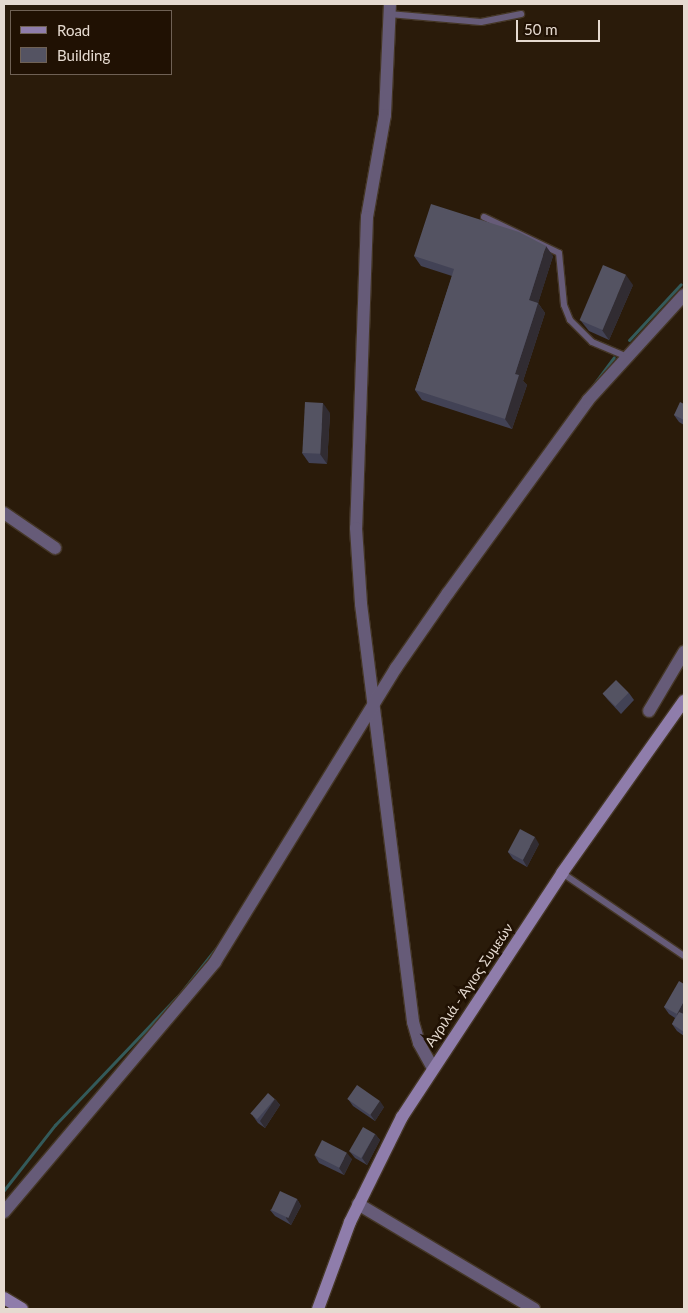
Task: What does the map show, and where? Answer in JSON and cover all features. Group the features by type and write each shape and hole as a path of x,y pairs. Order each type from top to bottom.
{"main road":[{"name":"Αγριλιά - Άγιος Συμεών","path":"318,1309 358,1204 402,1117 432,1066 562,873 684,701"},
{"path":"4,1298 22,1309"}],"street":[{"path":"390,9 385,115 367,217 356,493 361,604 413,1022 419,1043 432,1066"},
{"path":"4,1212 215,962 373,704 453,585 588,400 625,356 684,296"},
{"path":"4,512 55,548"},
{"path":"649,711 684,652"},
{"path":"358,1204 534,1309"}],"lane":[{"path":"390,9 481,22 521,14"},
{"path":"484,217 559,253 564,305 570,320 592,342 625,356"},
{"path":"562,873 684,956"}],"building":[{"path":"431,204 519,232 546,246 529,300 538,303 515,374 519,375 505,419 415,390 454,269 414,256"},
{"path":"603,265 626,275 603,330 580,320"},
{"path":"305,402 323,403 320,454 302,453"},
{"path":"680,402 684,404 684,420 674,415"},
{"path":"616,680 629,693 615,706 603,693"},
{"path":"520,829 535,837 523,860 508,852"},
{"path":"679,981 684,984 684,1001 677,1014 664,1007"},
{"path":"679,1012 684,1014 684,1032 672,1024"},
{"path":"357,1085 380,1101 370,1115 347,1099"},
{"path":"268,1093 275,1099 257,1119 250,1113"},
{"path":"363,1127 375,1134 361,1158 349,1151"},
{"path":"322,1140 347,1153 339,1168 314,1155"},
{"path":"280,1191 297,1199 288,1218 271,1210"}],"waterway":[{"path":"629,340 681,284"},
{"path":"519,485 614,357"},
{"path":"4,1190 55,1125 179,995 220,943"}]}
